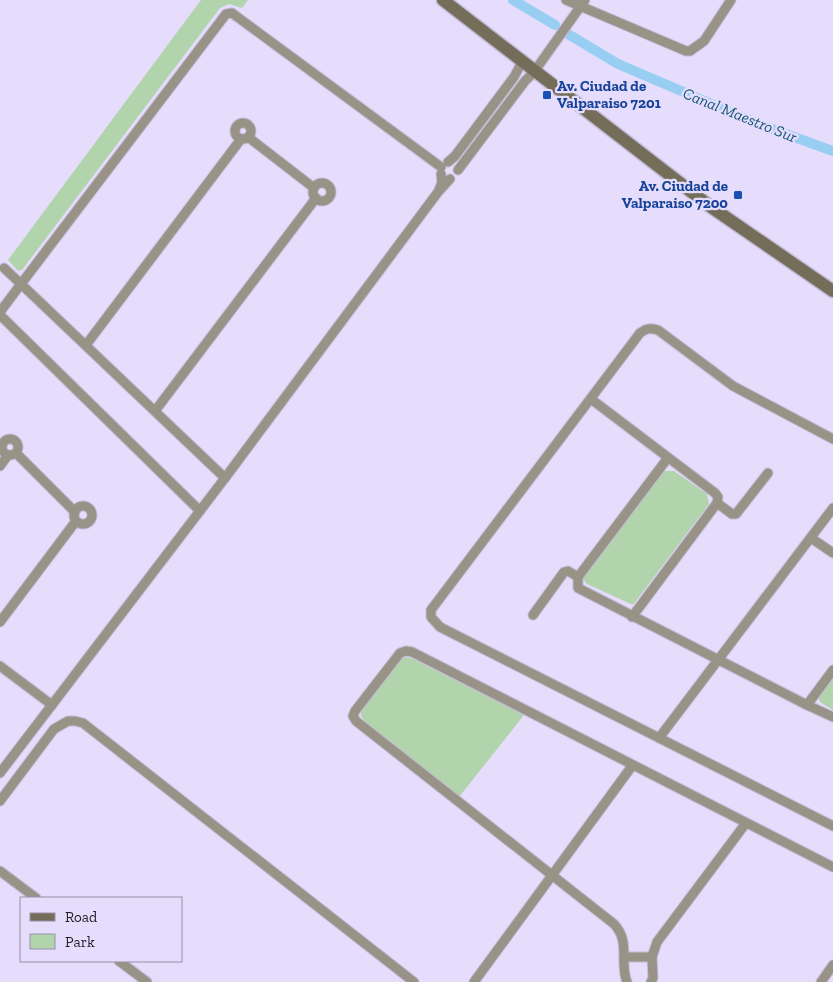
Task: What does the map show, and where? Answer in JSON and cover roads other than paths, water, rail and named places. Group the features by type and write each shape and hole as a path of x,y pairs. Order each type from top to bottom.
{"main road":[{"path":"443,0 711,207 833,292"}],"street":[{"path":"566,0 583,3 686,51 690,51 704,41 731,0"},
{"path":"0,773 225,478 438,192 450,179 456,176 458,170 524,81 534,72 583,3"},
{"path":"200,511 0,314 22,284 226,14 232,13 443,168 444,178 450,179"},
{"path":"438,192 442,182 443,168 455,156 514,76 522,62"},
{"path":"86,346 245,138 315,193 155,411"},
{"path":"443,168 454,163 458,170"},
{"path":"4,268 225,478"},
{"path":"833,439 738,389 658,330 650,328 640,333 431,610 431,617 440,627 833,826"},
{"path":"591,399 718,497 717,503 632,617"},
{"path":"0,466 12,454 75,516 0,622"},
{"path":"667,459 578,577 578,588 632,617 833,717"},
{"path":"717,503 732,514 736,514 768,473"},
{"path":"659,738 833,508"},
{"path":"811,538 833,553"},
{"path":"532,616 564,572 568,571 578,577"},
{"path":"627,982 624,943 619,929 359,725 353,716 355,711 400,652 412,652 833,867"},
{"path":"0,666 52,705"},
{"path":"807,705 833,670"},
{"path":"0,801 54,730 68,721 83,723 414,982"},
{"path":"474,982 632,766"},
{"path":"651,982 653,978 652,957 657,942 746,823"},
{"path":"0,871 35,897"},
{"path":"625,957 652,957"},
{"path":"120,962 147,982"},
{"path":"820,982 833,965"}],"waterway":[{"name":"Canal Maestro Sur","path":"513,0 555,25"},
{"name":"Canal Maestro Sur","path":"568,34 618,64 761,125 833,151"}],"place":[{"name":"Av. Ciudad de Valparaiso 7201","path":"547,95"},
{"name":"Av. Ciudad de Valparaiso 7200","path":"738,195"}]}
